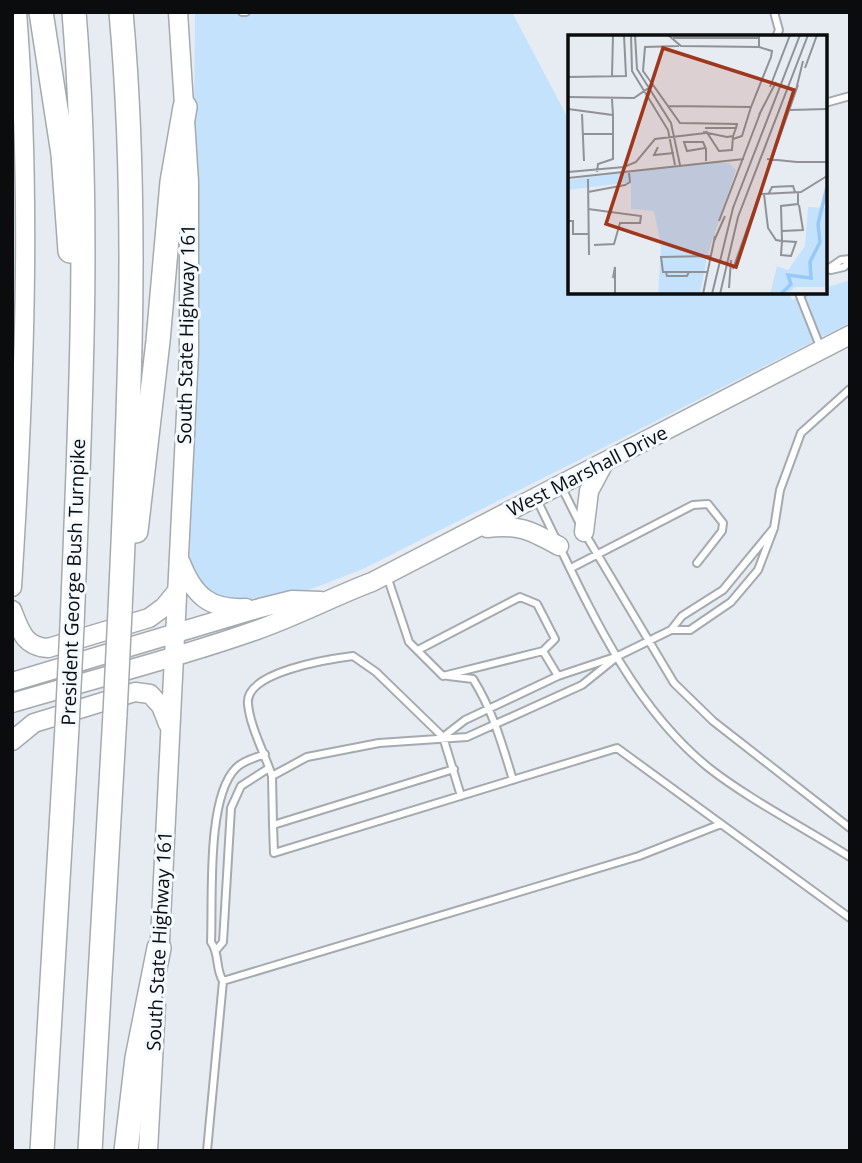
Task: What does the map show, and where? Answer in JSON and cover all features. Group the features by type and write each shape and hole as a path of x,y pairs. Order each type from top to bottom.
{"highway":[{"path":"41,12 62,154 72,297 83,369"},
{"name":"President George Bush Turnpike","path":"42,1151 67,727 83,369 84,201 74,12"},
{"path":"90,1151 115,714 132,272 128,115 121,12"},
{"path":"120,603 138,522 172,182 185,107"},
{"path":"126,1151 137,1058 159,948"}],"main road":[{"path":"12,587 24,349 23,110 17,12"},
{"name":"South State Highway 161","path":"148,1151 189,353 189,182 178,12"},
{"name":"West Marshall Drive","path":"12,703 298,616 321,601 387,574 561,486 850,335"},
{"path":"584,532 589,491 597,471 606,461"},
{"path":"473,530 510,525 534,531 559,546"},
{"path":"178,555 193,590 204,599 235,609 260,608"},
{"path":"12,610 25,640 38,648 48,648 149,618 164,607 177,592"},
{"name":"West Marshall Drive","path":"12,682 260,608 292,600 321,601"},
{"path":"12,741 34,723 135,692 149,694 161,706 170,731"}],"lane":[{"path":"774,12 779,30 777,35"},
{"path":"827,102 850,96"},
{"path":"827,271 844,267 850,260"},
{"path":"802,294 800,296 822,350"},
{"path":"671,630 690,630 731,602 758,569 775,528 780,490 801,433 850,389"},
{"path":"561,486 584,532 674,683 713,721 850,828"},
{"path":"536,498 629,679 668,729 710,769 850,857"},
{"path":"571,568 693,505 708,504 723,523 722,531 697,563"},
{"path":"443,737 465,720 558,676 618,656 671,630 682,617 723,590 775,528"},
{"path":"387,574 406,634 418,650 443,676 473,679 491,709 513,780"},
{"path":"418,650 520,597 537,604 555,639 543,651 443,676"},
{"path":"543,651 558,676"},
{"path":"461,796 443,737 376,672 353,656 326,659 259,680 251,689 247,702 272,776 274,853 461,796 617,748 850,918"},
{"path":"272,776 307,757 379,743 467,737 497,726 582,685 618,656"},
{"path":"207,1151 223,981 218,974 217,949 211,942 216,827 222,792 234,769 245,761 265,754"},
{"path":"217,949 223,942 231,808 241,786 270,768"},
{"path":"273,825 454,769"},
{"path":"223,981 639,856 721,824"}],"shaded area":[{"path":"195,12 512,12 568,118 568,294 790,294 792,300 808,294 827,294 827,287 850,280 850,323 363,569 298,593 249,603 226,601 207,592 193,576 190,554"}]}
